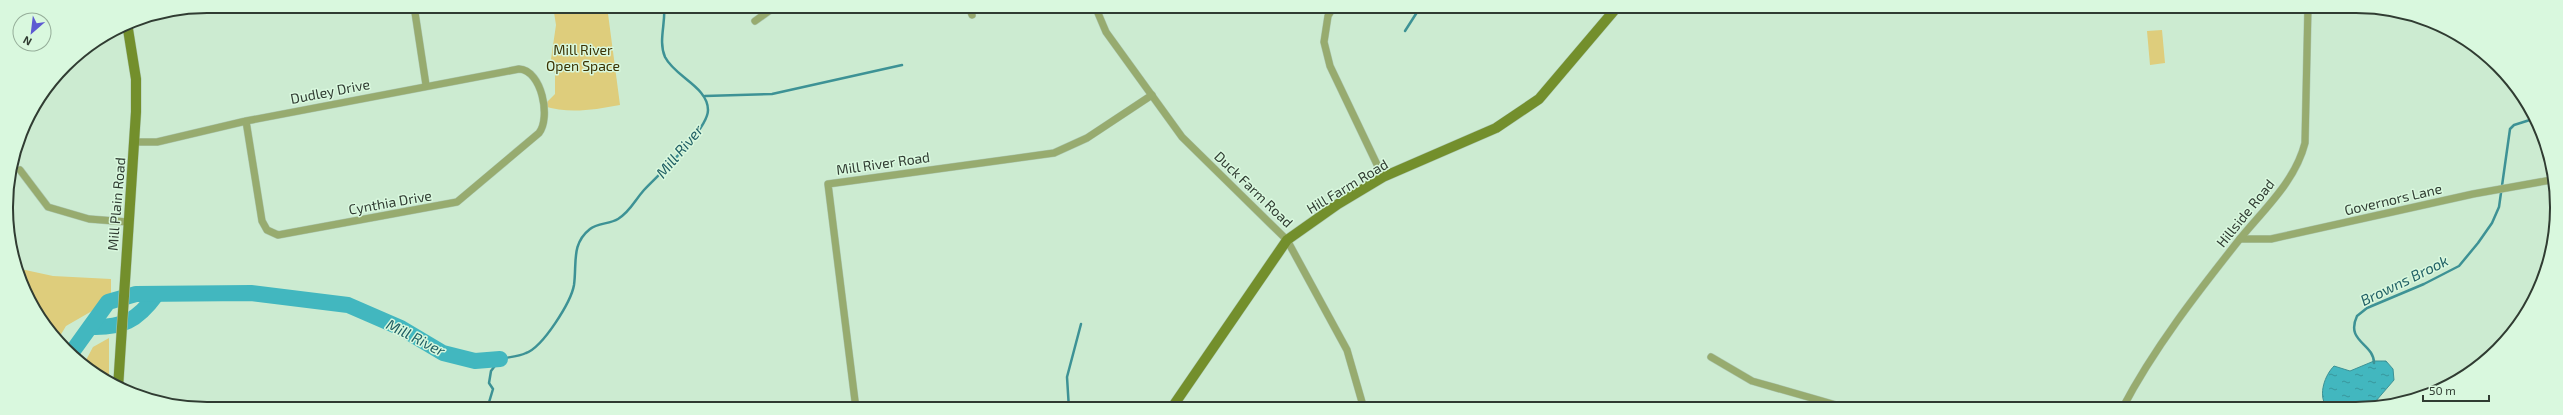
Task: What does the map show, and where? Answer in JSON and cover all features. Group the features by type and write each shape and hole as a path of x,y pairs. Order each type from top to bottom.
{"main road":[{"name":"Hill Farm Road","path":"1175,402 1287,240 1338,204 1383,178 1496,128 1539,99 1612,13"},
{"name":"Mill Plain Road","path":"118,381 123,289 135,142 136,79 128,30"}],"street":[{"path":"415,13 426,85"},
{"path":"755,22 767,13"},
{"name":"Duck Farm Road","path":"1099,13 1106,32 1182,137 1287,240 1347,350 1362,402"},
{"path":"1330,13 1324,42 1330,66 1383,178"},
{"name":"Hillside Road","path":"2126,402 2164,339 2240,239 2291,178 2301,161 2305,143 2308,13"},
{"name":"Dudley Drive","path":"135,142 157,142 246,121 513,69 531,72"},
{"name":"Cynthia Drive","path":"246,121 264,226 273,234 284,234 457,202 542,129 544,120 540,86 531,72"},
{"name":"Mill River Road","path":"855,402 828,184 1054,153 1086,138 1152,95"},
{"path":"20,170 48,207 89,219 128,222"},
{"name":"Governors Lane","path":"2240,239 2271,240 2493,190 2518,187 2548,181"},
{"path":"1711,357 1752,381 1828,402"}],"green space":[{"name":"Mill River Open Space","path":"554,13 608,13 620,105 591,110 572,111 543,106 555,94 555,74 551,59 556,25"},
{"path":"2162,30 2165,63 2150,65 2147,31"},
{"path":"23,269 53,276 111,279 111,294 92,311 66,326 60,335 39,305"},
{"path":"109,338 109,375 86,360 93,347"}],"water":[{"path":"2374,361 2386,361 2393,369 2394,380 2376,401 2324,402 2323,390 2325,379 2334,366 2350,371"}],"waterway":[{"name":"Mill River","path":"489,402 493,389 489,383 491,371 500,359 520,355 533,349 548,333 568,302 574,285 577,248 584,235 593,227 615,221 626,213 644,190 681,152 700,129 706,119 708,110 707,102 703,95 676,70 665,57 662,45 664,13"},
{"path":"1405,31 1417,13"},
{"path":"705,96 772,94 902,65"},
{"name":"Browns Brook","path":"2374,363 2373,356 2370,351 2357,337 2355,332 2354,325 2357,316 2367,308 2424,284 2459,266 2492,223 2499,207 2510,129 2514,125 2530,120"},
{"name":"Mill River","path":"74,349 108,302 136,294 251,293 348,305 401,328 443,353 475,361 500,359"},
{"name":"Mill River","path":"91,327 112,326 128,321 142,311 156,295"},
{"path":"1069,402 1067,377 1081,324"}]}
